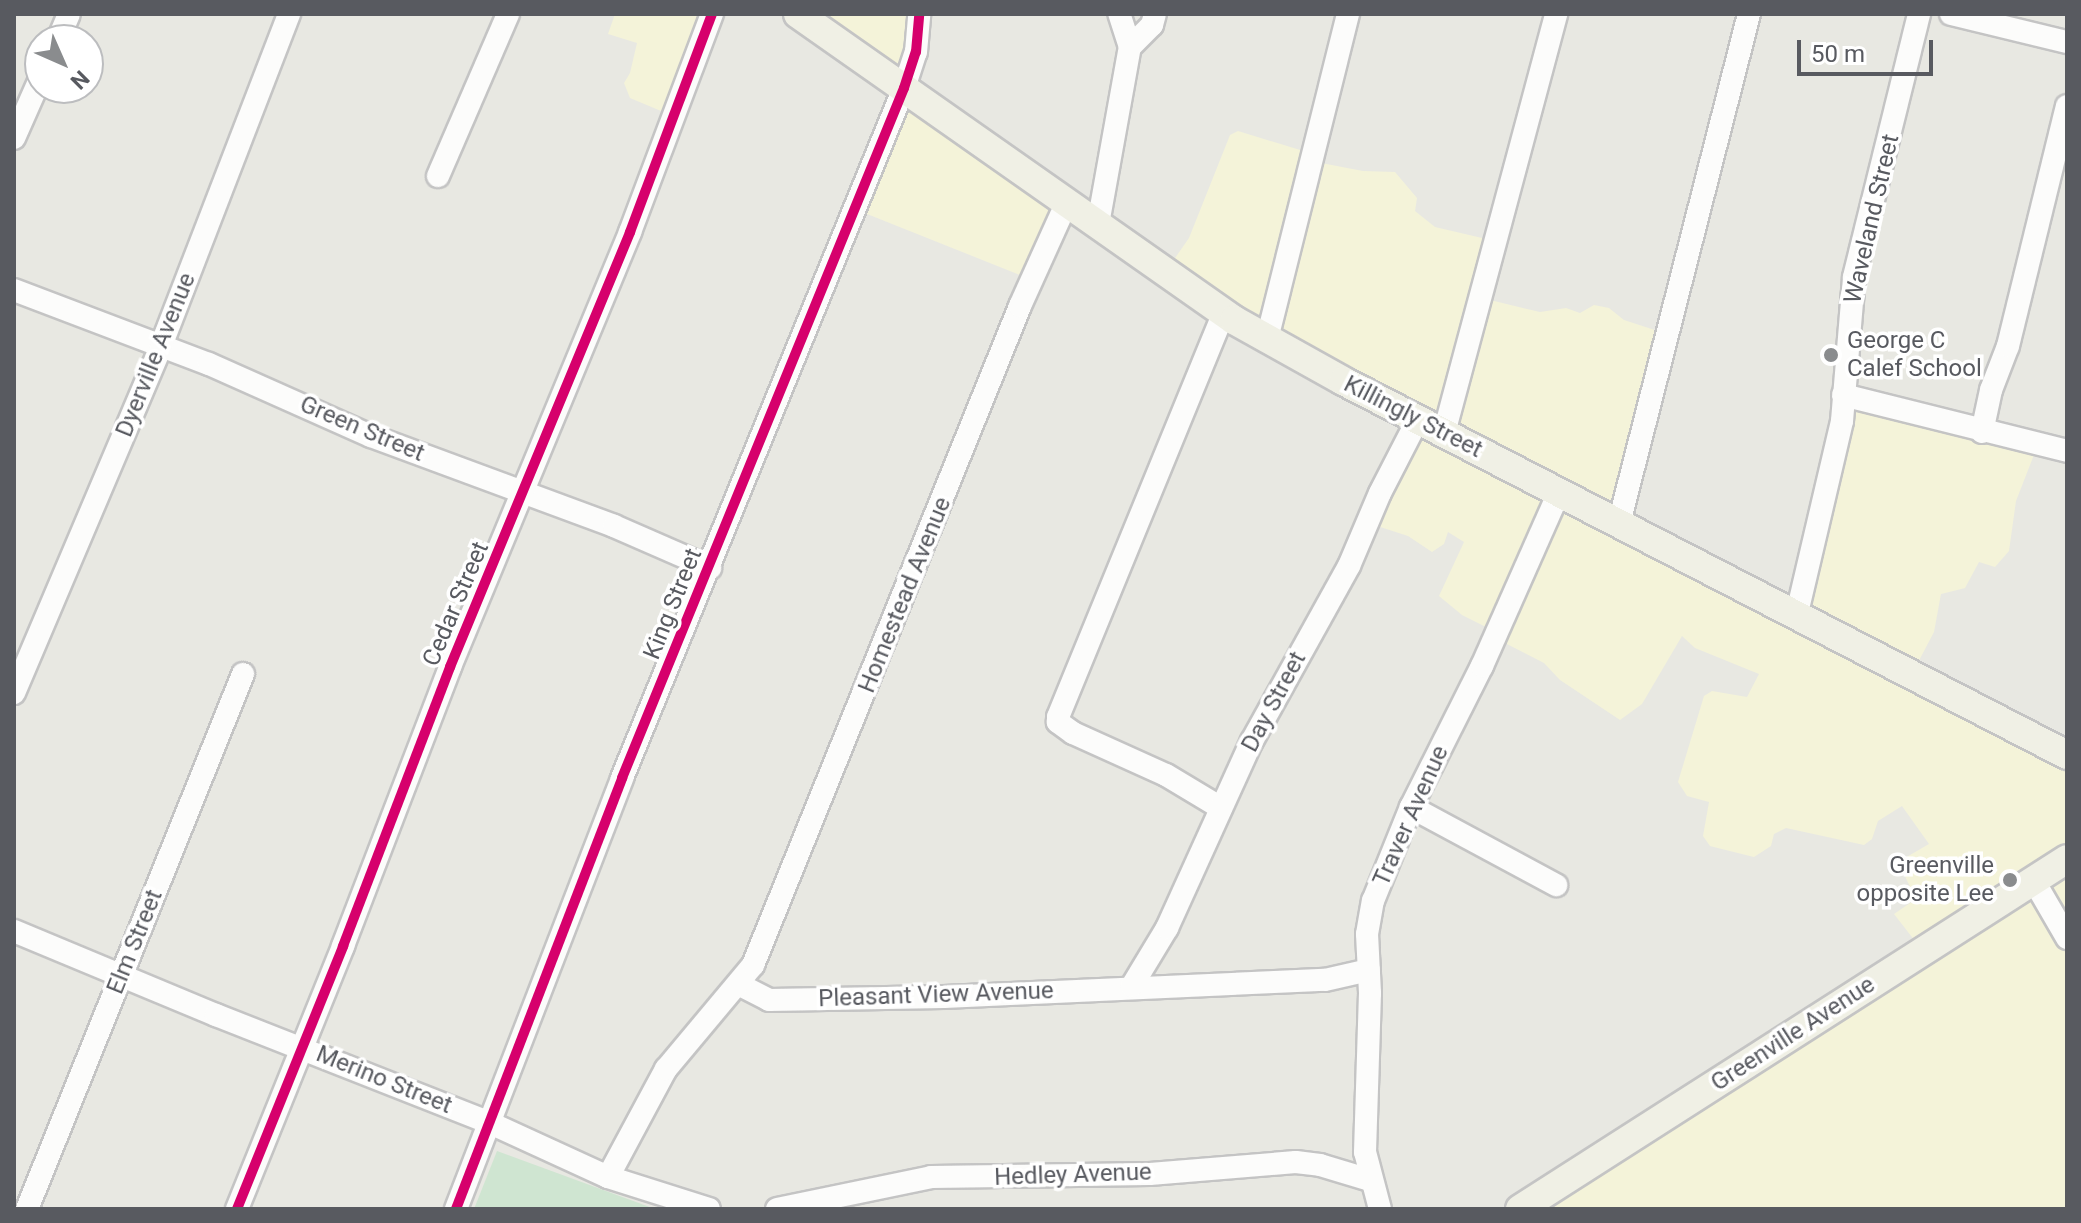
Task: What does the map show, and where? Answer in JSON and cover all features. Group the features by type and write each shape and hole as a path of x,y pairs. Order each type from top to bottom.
{"main road":[{"name":"Killingly Street","path":"798,14 1066,204 1267,339 2067,755"},
{"name":"Greenville Avenue","path":"1520,1209 2067,859"}],"street":[{"name":"Dyerville Avenue","path":"14,693 161,346 289,14"},
{"path":"438,176 508,14"},
{"name":"Cedar Street","path":"237,1209 450,667 524,495 546,432 630,232 712,14"},
{"name":"King Street","path":"456,1209 622,778 904,88 916,52 919,14"},
{"path":"1098,224 1130,47 1119,14"},
{"path":"1130,47 1152,25 1155,14"},
{"path":"1267,339 1348,14"},
{"path":"1444,433 1556,14"},
{"path":"1619,523 1749,14"},
{"name":"Waveland Street","path":"1797,613 1842,421 1854,277 1919,14"},
{"path":"1951,14 2067,42"},
{"path":"14,138 29,104"},
{"path":"1982,432 1991,390 2008,346 2067,106"},
{"name":"Homestead Avenue","path":"740,985 764,940 1009,332 1066,204"},
{"name":"Green Street","path":"14,290 161,346 371,436 614,526 710,568"},
{"path":"1221,808 1166,775 1073,733 1058,722 1224,313"},
{"path":"1843,395 2067,451"},
{"name":"Day Street","path":"1132,986 1167,928 1252,741 1349,566 1380,493 1418,419"},
{"name":"Traver Avenue","path":"1380,1209 1365,1152 1367,934 1373,901 1411,807 1482,666 1559,492"},
{"name":"Elm Street","path":"27,1209 243,674"},
{"path":"1411,807 1556,885"},
{"path":"2034,881 2067,938"},
{"name":"Merino Street","path":"14,931 488,1122 608,1177 709,1209"},
{"name":"Pleasant View Avenue","path":"740,985 769,1000 944,997 1132,986 1325,980 1369,970"},
{"path":"608,1177 666,1069 740,985"},
{"name":"Hedley Avenue","path":"777,1209 931,1177 1150,1174 1296,1162 1320,1165 1370,1180"}],"shaded area":[{"path":"615,14 713,14 673,116 630,98 624,83 630,73 637,43 608,34"},
{"path":"795,14 921,14 905,88"},
{"path":"902,97 1066,205 1030,279 857,210"},
{"path":"1238,131 1310,153 1316,162 1363,171 1395,172 1417,198 1415,211 1435,227 1495,241 1486,299 1540,312 1566,308 1580,313 1594,305 1609,308 1624,320 1667,334 1620,518 1788,610 1844,403 2037,447 2016,501 2009,551 1995,567 1979,562 1965,588 1941,594 1934,632 1914,670 2067,759 2067,1209 1510,1209 1915,941 1894,914 1916,899 1898,862 1929,844 1902,806 1878,821 1872,839 1864,845 1786,828 1774,834 1771,846 1754,857 1710,846 1703,836 1709,802 1687,796 1678,782 1704,696 1712,691 1747,697 1759,674 1695,648 1682,636 1642,704 1620,720 1560,680 1544,663 1495,638 1492,630 1462,615 1439,596 1464,542 1448,532 1444,544 1432,552 1408,536 1371,524 1416,426 1166,271 1189,238 1230,135"},
{"path":"497,1151 655,1209 474,1209"}],"cycle path":[{"path":"237,1209 343,946 450,667 630,232 712,14"},
{"path":"456,1209 622,778 904,88 916,52 919,14"}],"place":[{"name":"George C Calef School","path":"1831,355"},
{"name":"Greenville opposite Lee","path":"2010,880"}]}
